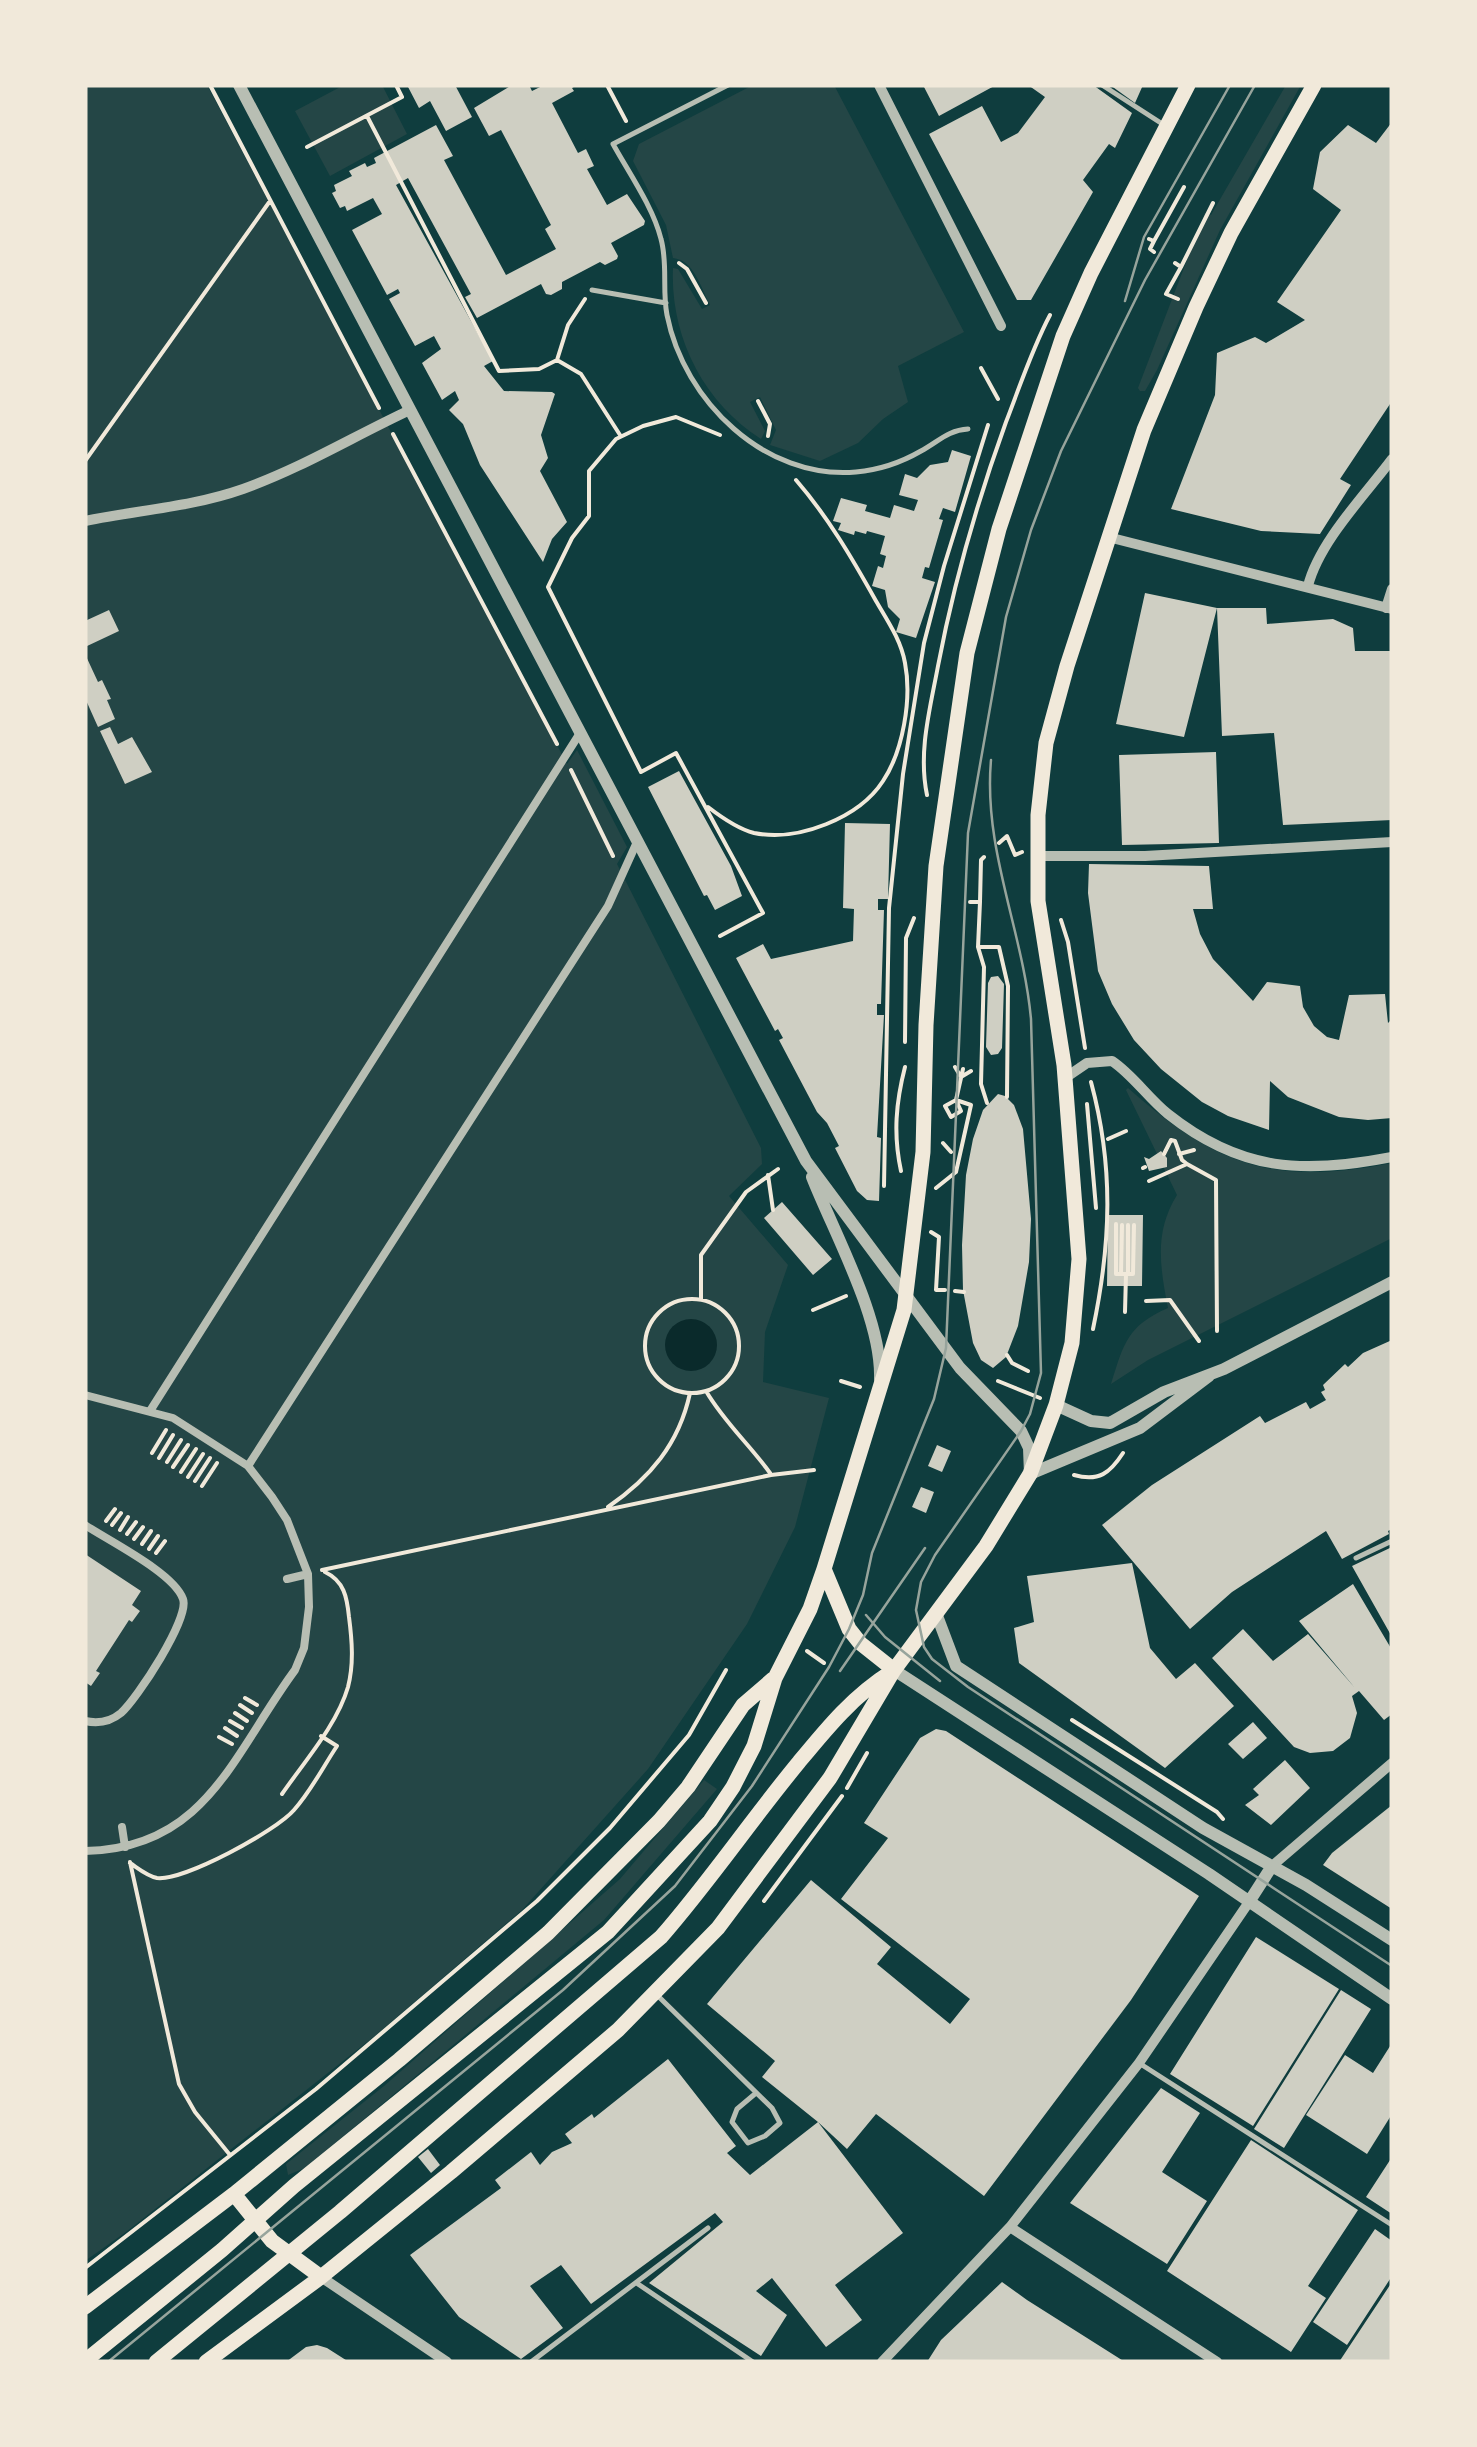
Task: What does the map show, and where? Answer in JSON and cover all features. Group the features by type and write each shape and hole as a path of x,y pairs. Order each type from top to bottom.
{"main road":[{"path":"85,2361 608,1932 710,1821 754,1746 775,1678 810,1609 824,1569 880,1395 906,1295 923,1152 936,866 967,652 998,529 1063,336 1091,273 1188,85"},
{"path":"206,2362 321,2277 451,2172 656,1994 718,1928 830,1778 894,1670 986,1546 1030,1474 1056,1405 1072,1343 1079,1258 1066,1078 1030,854 1046,742 1066,666 1144,430 1231,233 1314,85"},
{"path":"824,1569 849,1629 894,1670"},
{"path":"156,2362 289,2254 661,1937 699,1894 767,1800 833,1720 862,1690 894,1670"},
{"path":"85,2307 234,2194 465,2005 586,1898 688,1787 744,1705 775,1678"},
{"path":"234,2194 254,2222 321,2277"}],"street":[{"path":"239,85 806,1161 873,1323 879,1350 880,1395"},
{"path":"879,85 1002,326"},
{"path":"85,522 191,504 243,489 323,456 410,410"},
{"path":"1308,586 1328,544 1392,459"},
{"path":"1108,537 1389,608 1392,589"},
{"path":"150,1411 580,733"},
{"path":"248,1466 608,906 637,842"},
{"path":"1030,854 1146,856 1392,842"},
{"path":"1066,1078 1093,1062 1112,1061 1165,1112 1193,1132 1258,1161 1321,1169 1392,1157"},
{"path":"806,1161 960,1368 1021,1430 1028,1448 1030,1474 1140,1428 1209,1376"},
{"path":"1056,1405 1090,1421 1110,1423 1164,1392 1209,1376 1392,1282"},
{"path":"85,1395 150,1411 200,1435 248,1466 287,1520 308,1574 309,1607 306,1634 294,1670 206,1802 180,1825 153,1839 126,1848 85,1851"},
{"path":"85,1526 173,1583 185,1602 182,1620 122,1712 106,1722 85,1721"},
{"path":"287,1579 308,1574"},
{"path":"936,1613 956,1666 1203,1828 1392,1940"},
{"path":"894,1670 1029,1755 1392,2000"},
{"path":"882,2362 1010,2227 1139,2063 1272,1866 1392,1763"},
{"path":"122,1827 126,1848"},
{"path":"1010,2227 1218,2362"},
{"path":"321,2277 447,2362"}],"lane":[{"path":"728,85 614,144 661,238 672,333 686,369 701,392 742,436 777,457 813,469 856,472 893,464 954,430 968,429"},
{"path":"1102,85 1167,127"},
{"path":"592,290 666,304"},
{"path":"1356,1558 1392,1540"},
{"path":"656,1994 772,2108 780,2123 765,2136 748,2143 732,2122 738,2109 756,2093"},
{"path":"1139,2063 1392,2225"},
{"path":"531,2362 708,2228"},
{"path":"638,2284 753,2362"}],"path":[{"path":"210,85 622,874"},
{"path":"308,147 402,97 396,85"},
{"path":"608,85 633,134"},
{"path":"367,116 500,371 539,369 557,360 568,325 592,290"},
{"path":"1154,252 1150,249 1151,240 1184,187"},
{"path":"85,462 270,200"},
{"path":"1187,303 1166,294 1213,204"},
{"path":"664,263 679,263 687,269 706,303"},
{"path":"1174,263 1181,267"},
{"path":"557,360 582,374 621,436"},
{"path":"981,368 998,400"},
{"path":"758,401 770,424"},
{"path":"720,936 763,914 676,752 641,772 548,587 572,538 588,516 589,471 621,436 676,417 724,438 742,436"},
{"path":"884,1186 890,908 903,774 924,643 988,426"},
{"path":"704,804 754,833 789,832 829,823 866,802 884,780 900,743 906,664 899,642 845,546 777,457"},
{"path":"999,843 1007,836 1015,855 1030,854"},
{"path":"984,857 978,947 984,966 981,1084 987,1103"},
{"path":"970,902 980,902"},
{"path":"978,947 999,948 1008,986 1007,1097"},
{"path":"955,1067 961,1078"},
{"path":"956,1172 971,1105 956,1100 963,1068"},
{"path":"896,1149 896,1098 904,1071"},
{"path":"961,1078 972,1072"},
{"path":"1086,1094 1096,1208"},
{"path":"1108,1139 1126,1130"},
{"path":"1092,1140 1100,1140"},
{"path":"1164,1154 1174,1141 1182,1160 1216,1180 1218,1330"},
{"path":"934,1148 944,1142 951,1152"},
{"path":"1148,1182 1187,1164"},
{"path":"701,1299 701,1256 746,1192 778,1169"},
{"path":"768,1174 773,1210"},
{"path":"1125,1274 1133,1274 1125,1225 1125,1274 1126,1312"},
{"path":"931,1232 939,1237 936,1290 945,1290"},
{"path":"955,1291 964,1292"},
{"path":"685,1298 701,1299 728,1315 739,1344 737,1359 720,1384 690,1393 675,1390 651,1370 644,1340 658,1312 670,1303 685,1298"},
{"path":"814,1310 841,1298"},
{"path":"1146,1301 1170,1300 1199,1340"},
{"path":"1007,1355 1012,1363 1028,1371"},
{"path":"994,1380 1056,1405"},
{"path":"706,1391 718,1412 771,1474"},
{"path":"607,1508 634,1489 665,1456 690,1393"},
{"path":"152,1453 200,1435"},
{"path":"159,1458 200,1435"},
{"path":"167,1462 200,1435"},
{"path":"174,1467 200,1435"},
{"path":"180,1472 200,1435"},
{"path":"188,1476 200,1435"},
{"path":"195,1482 200,1435"},
{"path":"200,1435 202,1486"},
{"path":"282,1794 348,1689 352,1642 348,1598 340,1582 320,1570 771,1474 814,1470"},
{"path":"803,1648 824,1664"},
{"path":"85,2268 316,2089 536,1900 610,1828 689,1735 726,1670"},
{"path":"1074,1720 1218,1812 1226,1823"},
{"path":"130,1863 147,1875 165,1877 213,1860 266,1832 295,1810 337,1746 321,1736"},
{"path":"126,1848 178,2084 230,2156"}],"shaded area":[{"path":"85,85 207,85 567,764 577,750 627,847 617,864 761,1148 762,1164 729,1196 788,1265 765,1332 763,1382 829,1398 795,1527 747,1624 648,1769 522,1910 376,2035 85,2261"},
{"path":"344,85 382,85 407,134 330,176 295,111"},
{"path":"753,85 834,85 964,332 898,366 908,402 858,443 820,461 770,445 776,430 760,397 750,402 765,431 761,439 740,424 707,387 684,342 677,318 673,268 678,269 702,309 710,305 692,269 673,258 666,225 633,161 639,144"},
{"path":"1286,85 1301,85 1220,230 1157,370 1145,391 1140,391 1205,213 1211,215"},
{"path":"1128,1088 1190,1136 1250,1164 1314,1172 1392,1163 1392,1238 1148,1360 1111,1384 1135,1329 1168,1308 1161,1264 1162,1236 1177,1195"},
{"path":"691,1319 709,1327 717,1345 709,1363 691,1371 673,1363 665,1345 673,1327"},
{"path":"704,1780 717,1789 604,1920 305,2168 288,2175 286,2164 384,2086 620,1879"}],"building":[{"path":"407,85 455,85 472,117 446,131 430,101 419,108"},
{"path":"512,85 529,85 532,91 544,85 577,85 572,88 574,91 552,103 578,153 586,149 594,166 587,169 607,205 627,194 645,221 611,243 617,259 605,265 600,262 562,282 562,289 551,295 546,294 541,284 477,318 465,297 471,294 408,178 396,185 493,361 484,366 504,391 555,394 541,435 548,458 540,471 567,522 552,539 543,562 480,465 463,424 449,410 459,400 455,391 442,400 422,363 441,349 434,336 415,346 389,299 400,293 398,289 387,295 352,230 382,214 373,198 347,211 345,206 340,208 332,193 336,191 334,185 352,176 349,171 365,163 367,167 376,163 374,158 436,125 453,156 444,160 506,275 556,249 545,229 551,225 501,130 489,136 474,108"},
{"path":"996,85 939,116 924,87"},
{"path":"1028,85 1093,85 1132,113 1115,148 1109,144 1083,180 1093,192 1031,300 1017,300 929,134 982,106 1001,142 1018,133 1045,97"},
{"path":"1110,85 1143,85 1135,103"},
{"path":"1392,122 1392,401 1340,479 1351,485 1320,534 1261,531 1171,509 1215,395 1217,353 1255,337 1266,343 1305,320 1277,302 1341,210 1313,189 1320,152 1348,125 1376,143"},
{"path":"952,450 971,456 955,512 943,508 939,519 943,520 929,568 925,567 922,578 935,582 916,638 896,632 900,619 888,607 885,590 872,586 878,566 883,568 886,556 880,554 885,536 867,531 855,531 854,535 838,530 841,523 833,521 841,498 867,505 865,511 890,518 894,505 914,511 918,500 899,495 905,474 917,478 930,465 948,462"},
{"path":"1145,593 1217,608 1184,737 1116,724"},
{"path":"1217,608 1266,608 1267,624 1333,619 1353,628 1355,651 1392,651 1392,820 1283,825 1274,733 1222,736"},
{"path":"109,610 119,631 85,647 85,621"},
{"path":"85,654 111,699 107,700 115,719 98,727 85,698"},
{"path":"110,727 118,744 132,737 152,772 125,784 100,731"},
{"path":"1216,752 1219,843 1122,845 1119,755"},
{"path":"679,771 731,866 742,896 715,910 648,787"},
{"path":"845,823 890,824 888,899 878,899 878,910 884,910 881,1004 877,1004 877,1015 884,1015 877,1137 881,1138 879,1201 867,1200 857,1191 835,1148 839,1146 779,1040 783,1038 778,1029 775,1031 736,958 763,944 771,959 853,941 854,909 843,908"},
{"path":"1089,864 1209,866 1213,909 1193,909 1213,959 1253,1001 1267,982 1300,986 1303,1007 1314,1026 1327,1037 1339,1040 1349,995 1385,994 1388,1023 1392,1019 1392,1118 1339,1117 1288,1097 1270,1081 1269,1130 1202,1102 1161,1069 1134,1040 1098,971 1088,893"},
{"path":"998,976 1004,984 1002,1048 991,1055 986,1047 988,983 991,977"},
{"path":"998,1094 1014,1105 1023,1129 1031,1219 1029,1262 1018,1326 1006,1357 993,1368 981,1360 973,1343 963,1290 962,1245 966,1175 973,1139 983,1110"},
{"path":"1161,1151 1167,1158 1167,1167 1149,1171 1144,1157 1149,1159"},
{"path":"782,1202 832,1259 813,1275 764,1218"},
{"path":"1108,1215 1143,1215 1142,1286 1107,1286"},
{"path":"1392,1340 1389,1534 1342,1559 1326,1531 1232,1592 1190,1629 1102,1525 1152,1485 1260,1416 1265,1423 1306,1402 1310,1409 1326,1400 1321,1392 1325,1390 1323,1385 1345,1364 1348,1367 1363,1353"},
{"path":"937,1445 951,1451 942,1472 928,1466"},
{"path":"921,1487 934,1492 926,1513 912,1507"},
{"path":"1392,1547 1392,1637 1352,1566"},
{"path":"85,1554 141,1591 132,1605 140,1611 132,1622 129,1620 96,1671 100,1673 91,1686 85,1682"},
{"path":"1132,1563 1150,1648 1176,1679 1195,1663 1234,1706 1165,1768 1019,1663 1014,1628 1034,1622 1027,1576"},
{"path":"1353,1584 1392,1650 1392,1714 1384,1720 1359,1691 1352,1696 1357,1713 1350,1738 1333,1751 1310,1753 1294,1747 1212,1658 1243,1629 1273,1661 1308,1634 1355,1688 1299,1621"},
{"path":"1253,1722 1267,1738 1243,1759 1228,1744"},
{"path":"936,1729 946,1731 1199,1896 1131,2000 984,2196 876,2114 847,2149 762,2077 775,2061 707,2004 811,1880 891,1947 877,1964 950,2024 970,1999 841,1899 888,1838 864,1823 920,1738"},
{"path":"1285,1760 1310,1788 1271,1825 1245,1805 1259,1795 1253,1789"},
{"path":"1392,1805 1392,1909 1323,1865 1332,1853"},
{"path":"1256,1937 1339,1989 1253,2126 1170,2074"},
{"path":"1341,1990 1371,2009 1284,2148 1254,2129"},
{"path":"1392,2043 1392,2114 1367,2154 1306,2115 1345,2055 1373,2073"},
{"path":"668,2059 736,2146 727,2153 750,2175 818,2122 903,2233 835,2285 862,2320 826,2347 772,2278 756,2291 787,2315 761,2356 649,2283 723,2222 715,2213 591,2304 561,2265 530,2286 563,2328 521,2359 459,2317 410,2255 501,2188 495,2180 531,2152 540,2165 552,2152 572,2143 565,2134 592,2114 594,2118"},
{"path":"1161,2088 1200,2113 1162,2172 1207,2201 1167,2264 1070,2203"},
{"path":"1251,2140 1358,2210 1308,2286 1326,2298 1291,2352 1167,2271"},
{"path":"428,2149 440,2165 431,2173 418,2157"},
{"path":"1392,2157 1392,2214 1366,2197"},
{"path":"1375,2229 1392,2241 1392,2276 1347,2345 1313,2322"},
{"path":"1002,2282 1125,2362 927,2362 941,2340"},
{"path":"1392,2282 1392,2362 1339,2362"},
{"path":"317,2345 349,2362 286,2362 306,2347"}],"tram line":[{"path":"1125,301 1144,237 1230,85"},
{"path":"108,2362 563,1990 675,1886 752,1786 849,1629 863,1595 872,1553 934,1399 946,1348 968,833 1006,617 1031,530 1061,451 1145,280 1255,85"},
{"path":"991,760 993,826 1031,1019 1041,1373 1021,1431 935,1555 921,1582 916,1610 924,1647 932,1659 968,1687 1392,1966"},
{"path":"840,1671 925,1548"},
{"path":"866,1615 885,1637 940,1681"}]}
